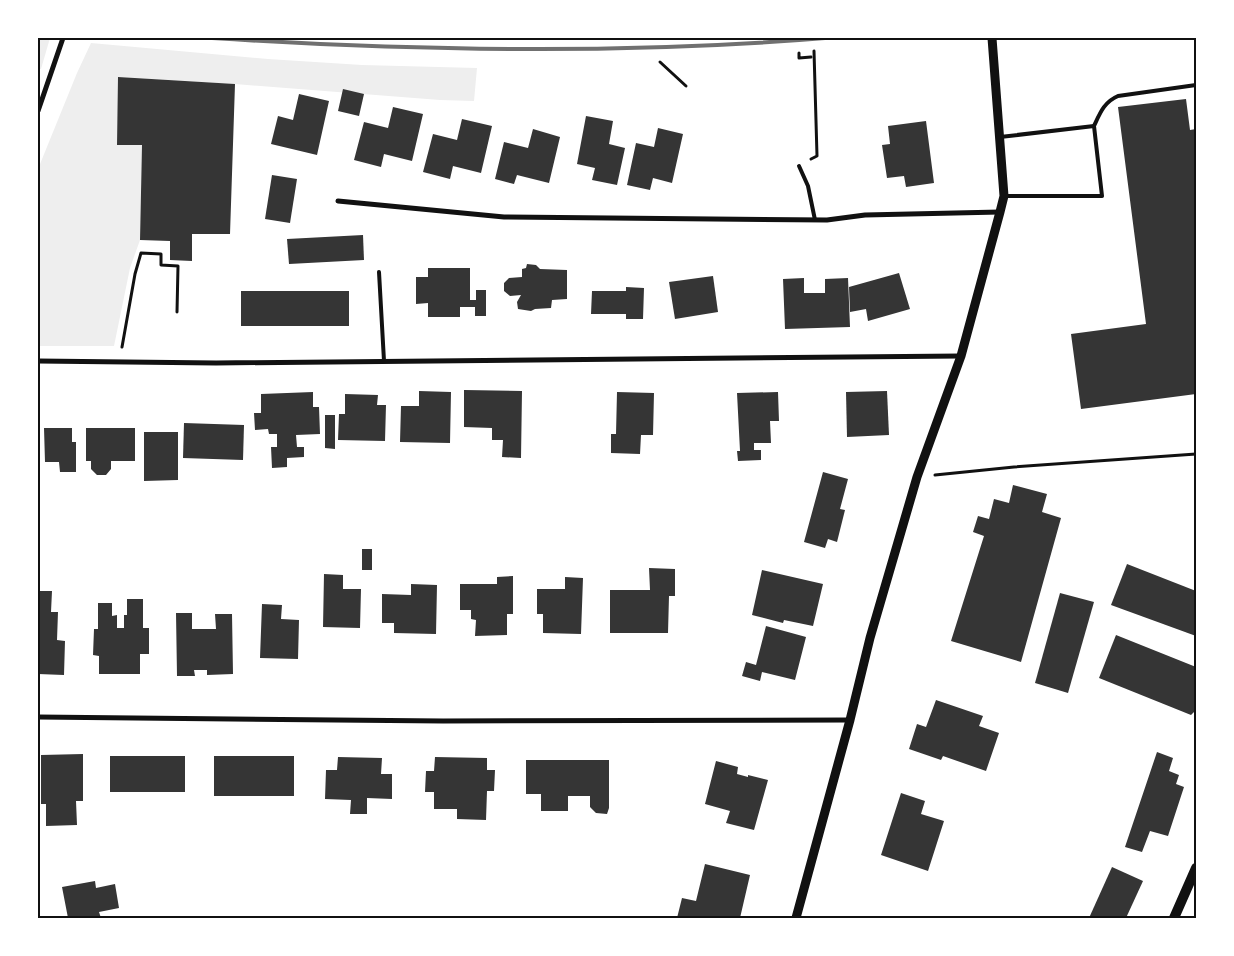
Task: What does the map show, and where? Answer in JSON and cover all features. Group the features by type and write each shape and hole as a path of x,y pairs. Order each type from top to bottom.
{"main road":[{"path":"1174,918 1196,868"}],"street":[{"path":"38,111 63,38"},
{"path":"796,918 850,720 870,638 917,477 961,356 1004,196 992,38"},
{"path":"338,201 504,217 815,220 865,215 1000,212"},
{"path":"38,361 119,363 961,356"},
{"path":"38,717 433,720 850,720"}],"lane":[{"path":"1004,196 1102,196 1094,126 1100,112 1110,100 1118,96 1196,85"},
{"path":"1000,137 1094,126"},
{"path":"799,166 808,186 815,220"},
{"path":"379,272 384,361"}],"path":[{"path":"799,166 817,156 814,52"},
{"path":"799,53 800,58 810,57"},
{"path":"660,62 686,86"},
{"path":"119,363 135,274 141,253 161,254 161,264 178,266 177,312"},
{"path":"917,477 1196,454"}],"shaded area":[{"path":"38,38 50,38 41,69 38,69"},
{"path":"91,43 268,59 362,65 477,68 474,101 119,77 117,144 142,145 140,240 130,268 114,346 38,346 38,169"}],"building":[{"path":"118,77 235,84 230,234 192,234 192,261 170,260 170,241 140,240 142,145 117,145"},
{"path":"343,89 364,94 359,116 338,111"},
{"path":"299,94 329,101 317,155 271,144 278,116 293,120"},
{"path":"1186,99 1190,130 1196,129 1196,394 1081,409 1071,334 1146,324 1118,107"},
{"path":"393,107 423,114 412,161 384,154 381,167 354,160 364,122 388,128"},
{"path":"586,116 613,121 609,144 625,148 617,185 592,180 595,168 577,164"},
{"path":"462,119 492,126 481,173 453,166 450,179 423,172 433,134 457,140"},
{"path":"926,121 934,183 906,187 904,176 887,178 882,145 890,144 888,126"},
{"path":"658,128 683,134 672,183 653,178 650,190 627,185 636,143 654,147"},
{"path":"533,129 560,137 549,183 517,175 514,184 495,179 504,142 528,148"},
{"path":"272,175 297,179 290,223 265,219"},
{"path":"363,235 364,260 289,264 287,239"},
{"path":"527,264 536,265 540,269 567,270 567,299 552,300 551,308 531,311 518,309 517,302 521,295 510,296 504,291 504,283 509,278 522,277 522,269 526,268"},
{"path":"428,268 470,268 470,300 476,300 476,290 486,290 486,316 475,316 475,307 460,307 460,317 428,317 428,303 416,304 416,277 428,277"},
{"path":"899,273 910,309 868,321 866,309 850,312 849,287"},
{"path":"713,276 718,312 675,319 669,282"},
{"path":"804,278 804,293 825,293 825,279 848,278 850,327 785,329 783,279"},
{"path":"626,287 644,288 643,319 626,319 626,314 591,314 592,291 626,291"},
{"path":"241,291 349,291 349,326 241,326"},
{"path":"464,390 522,391 521,458 502,457 503,440 492,440 492,428 464,427"},
{"path":"419,391 451,392 450,443 400,442 401,406 419,406"},
{"path":"887,391 889,435 847,437 846,392"},
{"path":"313,392 313,407 319,407 320,434 296,435 297,447 304,447 304,457 287,458 287,467 272,468 271,447 277,447 277,434 269,434 268,429 255,430 254,413 261,413 261,394"},
{"path":"617,392 654,393 653,435 641,435 640,454 611,453 611,434 616,434"},
{"path":"778,392 779,421 770,421 771,443 754,443 754,450 761,450 761,460 738,461 737,451 740,451 737,393"},
{"path":"345,394 378,395 377,405 386,405 385,441 338,440 339,414 345,414"},
{"path":"325,415 335,415 335,449 325,448"},
{"path":"184,423 244,425 243,460 183,458"},
{"path":"44,428 72,428 72,442 76,442 76,472 60,472 59,462 45,462"},
{"path":"86,428 135,428 135,461 111,461 111,469 106,475 97,475 91,469 91,461 86,461"},
{"path":"144,432 178,432 178,480 144,481"},
{"path":"823,472 848,479 840,509 845,510 837,542 828,539 825,548 804,542"},
{"path":"1013,485 1047,494 1042,512 1061,518 1021,662 951,641 984,536 973,532 978,516 989,519 994,499 1009,503"},
{"path":"362,549 372,549 372,570 362,570"},
{"path":"1127,564 1196,591 1196,636 1111,605"},
{"path":"649,568 675,569 675,596 669,596 668,633 610,633 610,590 650,590"},
{"path":"762,570 823,584 813,626 784,620 783,623 752,615"},
{"path":"324,574 343,575 343,589 361,589 360,628 323,627"},
{"path":"513,576 513,614 507,614 507,635 475,636 476,620 471,619 471,610 460,610 460,584 497,584 497,577"},
{"path":"565,577 583,578 581,634 543,633 543,614 537,614 537,589 565,589"},
{"path":"411,584 437,585 436,634 394,633 394,623 382,623 382,594 411,595"},
{"path":"38,591 52,591 51,612 58,612 57,640 65,641 64,675 38,674"},
{"path":"1060,593 1094,602 1068,693 1035,683"},
{"path":"127,599 143,599 143,628 149,628 149,654 140,654 140,674 99,674 99,656 93,655 94,629 98,629 98,603 112,603 112,616 117,615 117,628 124,628 124,615 127,615"},
{"path":"262,604 282,605 281,619 299,620 298,659 260,658"},
{"path":"176,613 192,613 192,629 216,629 215,614 232,614 233,674 207,675 207,670 194,670 195,676 177,676"},
{"path":"766,626 806,637 795,680 762,672 760,681 742,676 746,662 756,665"},
{"path":"1116,635 1196,667 1196,710 1191,715 1099,678"},
{"path":"936,700 983,716 979,726 999,733 986,771 943,756 941,760 909,749 917,724 926,727"},
{"path":"1157,752 1173,758 1169,771 1179,775 1176,784 1184,787 1168,836 1150,831 1142,852 1125,847"},
{"path":"83,754 83,801 76,801 77,825 46,826 46,804 41,804 41,755"},
{"path":"110,756 185,756 185,792 110,792"},
{"path":"214,756 294,756 294,796 214,796"},
{"path":"338,757 382,758 381,774 392,774 392,799 367,798 367,814 350,814 351,800 325,799 326,770 337,770"},
{"path":"435,757 487,758 487,770 495,770 494,791 487,791 486,820 457,819 457,809 434,809 434,792 425,792 426,771 434,771"},
{"path":"526,760 609,760 609,808 607,814 596,813 590,807 590,796 568,796 568,811 541,811 541,794 526,794"},
{"path":"716,761 738,767 737,774 768,780 754,830 726,823 730,811 705,804"},
{"path":"901,793 925,801 921,814 944,821 928,871 881,855"},
{"path":"705,864 750,875 740,918 725,916 724,918 677,918 682,898 696,901"},
{"path":"1112,867 1143,881 1126,918 1089,918"},
{"path":"95,881 96,888 115,884 119,908 99,912 101,918 68,918 62,887"}],"railway":[{"path":"212,38 365,46 518,49 672,47 825,38"}]}
